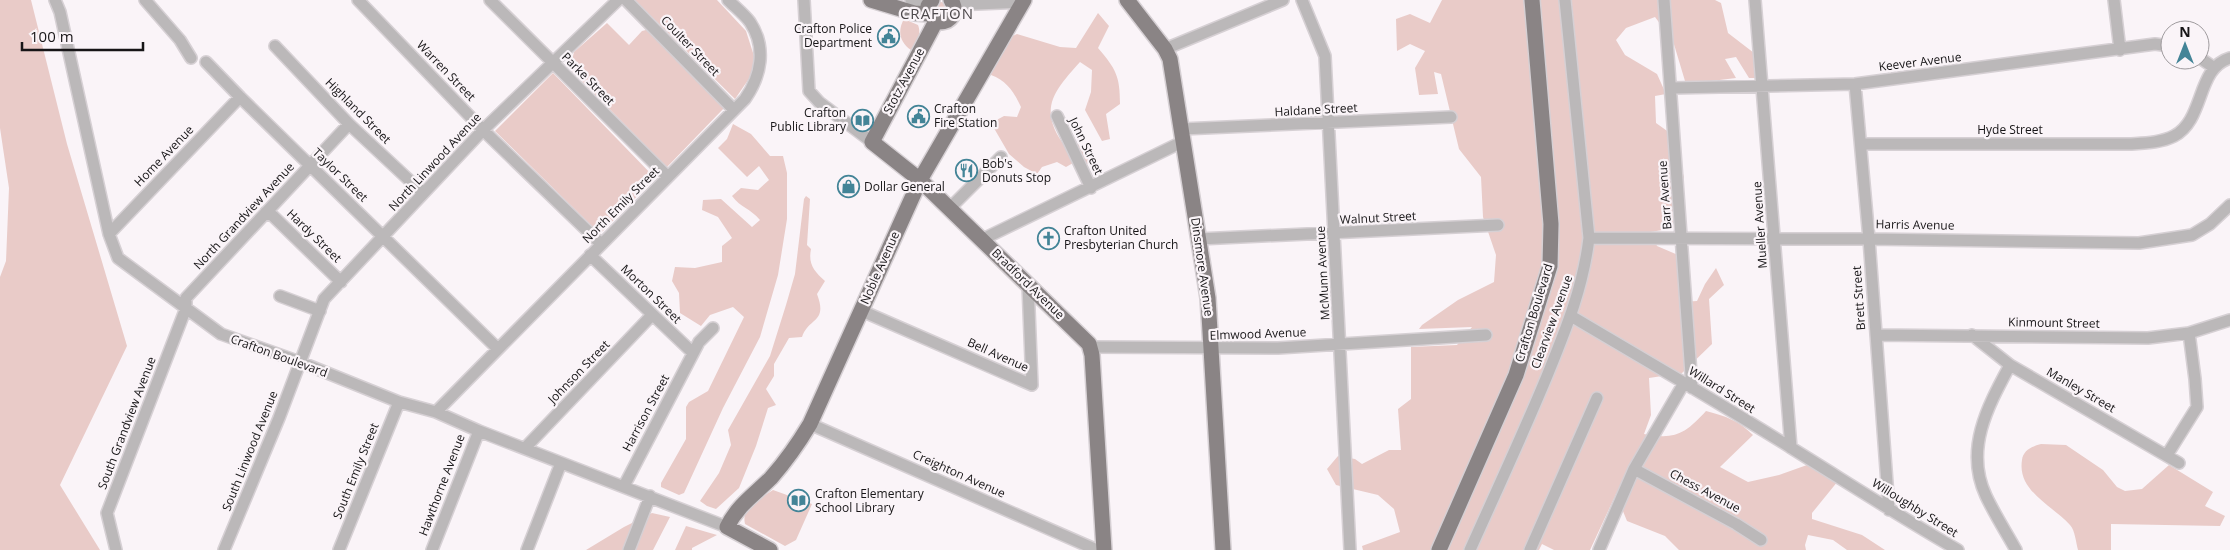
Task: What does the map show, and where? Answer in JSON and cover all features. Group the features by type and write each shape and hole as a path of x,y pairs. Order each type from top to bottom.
{"main road":[{"path":"870,0 914,13 931,10 943,22 953,14 952,2"},
{"name":"Dinsmore Avenue","path":"1127,0 1165,49 1170,59 1208,298 1223,550"},
{"name":"Crafton Boulevard","path":"1439,550 1516,375 1550,266 1551,224 1532,0"},
{"name":"Noble Avenue","path":"727,527 734,512 770,478 793,452 810,424 920,180 1023,1"},
{"name":"Stotz Avenue","path":"872,142 931,10"},
{"name":"Bradford Avenue","path":"872,142 920,180 1086,340 1091,347"},
{"path":"1091,347 1104,550"},
{"path":"727,527 770,550"}],"street":[{"name":"Crafton Boulevard","path":"54,0 60,12 109,234 118,258 221,334 300,362 399,402 436,412 479,431 727,527"},
{"path":"145,0 180,40 191,58"},
{"name":"Warren Street","path":"358,0 483,130 601,244"},
{"name":"Parke Street","path":"490,0 668,177"},
{"name":"North Linwood Avenue","path":"300,362 324,299 483,130 618,0"},
{"name":"Coulter Street","path":"626,0 734,110"},
{"name":"North Emily Street","path":"436,412 734,110 755,84 760,63 760,46 749,21 728,0"},
{"name":"Bradford Avenue","path":"804,0 809,90 819,102 872,142"},
{"path":"911,0 931,10"},
{"path":"1165,49 1283,0"},
{"name":"McMunn Avenue","path":"1302,0 1325,56 1330,123 1350,550"},
{"name":"Clearview Avenue","path":"1470,550 1530,418 1571,316 1582,282 1589,238 1565,0"},
{"name":"Barr Avenue","path":"1664,0 1682,239 1688,386"},
{"name":"Mueller Avenue","path":"1757,0 1791,448"},
{"path":"2114,0 2120,50"},
{"path":"952,2 1023,1"},
{"name":"Keever Avenue","path":"1672,88 1855,84 2160,45"},
{"name":"Highland Street","path":"275,46 349,124 423,192"},
{"path":"2210,65 2213,67 2223,60 2230,58"},
{"name":"Taylor Street","path":"206,62 498,349"},
{"name":"Hyde Street","path":"1861,144 2128,144 2158,142 2176,136 2191,122 2213,67"},
{"name":"Brett Street","path":"1855,84 1870,238 1889,510"},
{"name":"Home Avenue","path":"109,234 240,97"},
{"name":"John Street","path":"1056,116 1092,188"},
{"name":"Haldane Street","path":"981,240 1092,188 1183,135 1330,123 1451,117"},
{"name":"North Grandview Avenue","path":"186,308 186,298 349,124"},
{"path":"949,209 1001,157"},
{"name":"Harris Avenue","path":"1589,238 1870,238 2139,242 2192,235 2210,224 2230,205"},
{"name":"Hardy Street","path":"266,212 273,216 341,282"},
{"name":"Walnut Street","path":"1199,239 1498,225"},
{"name":"Morton Street","path":"590,255 693,353"},
{"name":"Bell Avenue","path":"862,310 1032,385 1028,285"},
{"path":"280,296 320,311"},
{"name":"South Grandview Avenue","path":"116,550 107,514 186,308"},
{"name":"Johnson Street","path":"525,448 652,315"},
{"name":"Willard Street","path":"1571,316 1858,489"},
{"name":"Kinmount Street","path":"1876,335 2148,338 2189,334 2230,320"},
{"name":"Harrison Street","path":"624,486 693,353 702,338 713,328"},
{"path":"2167,455 2196,407 2195,379 2189,334"},
{"name":"Manley Street","path":"1972,335 2010,365 2179,463"},
{"name":"Elmwood Avenue","path":"1091,347 1211,349 1486,336"},
{"name":"South Linwood Avenue","path":"224,550 300,362"},
{"path":"2010,365 1979,431 1976,461 1985,495 2016,550"},
{"path":"1599,550 1634,469 1688,386"},
{"path":"1530,550 1596,398"},
{"name":"South Emily Street","path":"339,550 399,402"},
{"name":"Creighton Avenue","path":"810,424 1097,550"},
{"name":"Hawthorne Avenue","path":"432,550 479,431"},
{"path":"527,550 561,463"},
{"name":"Chess Avenue","path":"1634,469 1762,540"},
{"name":"Willoughby Street","path":"1858,489 1889,510 1958,550"},
{"path":"630,550 655,498"}],"shaded area":[{"path":"0,0 31,0 67,144 127,346 60,485 100,550 0,550 0,277 6,261 9,188 0,128"},
{"path":"635,0 717,0 746,31 754,56 755,70 735,99"},
{"path":"1442,0 1715,0 1721,3 1728,33 1754,53 1758,78 1749,78 1736,57 1725,59 1736,78 1703,82 1685,81 1673,41 1655,17 1626,28 1616,40 1625,55 1657,74 1666,94 1655,96 1656,123 1670,133 1684,177 1675,228 1650,232 1657,246 1678,255 1681,302 1697,301 1705,284 1716,268 1724,285 1709,299 1712,344 1682,373 1649,378 1651,415 1644,434 1664,436 1679,433 1692,425 1706,411 1732,420 1743,426 1753,435 1720,467 1748,482 1779,475 1807,465 1838,481 1812,513 1812,519 1862,535 1885,550 1847,550 1833,540 1808,535 1805,545 1806,550 1679,550 1665,536 1627,521 1616,494 1590,550 1554,550 1542,544 1539,550 1363,550 1362,546 1400,532 1394,509 1378,495 1336,485 1327,469 1338,456 1355,459 1362,464 1389,450 1401,450 1398,409 1411,399 1411,347 1457,345 1472,327 1419,329 1458,300 1494,282 1496,255 1483,217 1481,177 1459,149 1441,74 1434,72 1438,94 1419,95 1415,68 1425,51 1410,44 1397,51 1396,19 1410,14 1430,23"},
{"path":"943,2 946,3 946,13 939,14 936,13 935,6 936,3"},
{"path":"1098,13 1109,26 1098,48 1116,73 1119,86 1120,104 1106,114 1110,139 1102,141 1085,110 1091,92 1092,70 1080,62 1057,90 1051,108 1051,119 1062,142 1078,144 1090,159 1088,164 1073,163 1066,167 1057,162 1042,167 1037,174 1024,167 1009,154 991,123 1004,116 1017,117 1021,107 1009,88 1001,80 991,75 994,63 1003,46 1017,34 1060,47 1076,48"},
{"path":"904,19 918,25 919,29 918,38 911,50 904,44 900,32"},
{"path":"607,23 629,45 642,31 646,30 726,106 667,167 570,69 574,52"},
{"path":"553,73 655,178 600,234 495,131"},
{"path":"733,124 751,134 770,156 783,156 787,173 787,219 778,275 760,337 723,408 684,493 679,495 661,487 661,483 686,439 686,407 689,402 708,391 744,317 733,307 710,315 701,326 680,313 679,293 672,281 675,267 695,268 722,262 722,246 732,238 718,217 702,210 703,200 721,199 752,227 760,220 732,196 741,188 758,190 769,180 759,166 747,177 718,148 727,139"},
{"path":"806,196 810,199 807,245 811,249 810,259 813,267 825,281 817,294 820,303 819,315 802,337 789,338 774,364 774,376 766,389 776,405 768,408 756,446 739,488 716,509 700,501 719,473 731,445 728,430 770,356 795,274 804,199"},
{"path":"2041,444 2066,445 2103,470 2117,487 2125,491 2142,489 2169,465 2213,492 2205,506 2225,516 2220,526 2111,524 2111,550 2078,550 2072,527 2037,497 2025,480 2022,471 2024,454 2029,449"},
{"path":"773,490 812,504 796,540 785,546 745,524 744,517 748,508"},
{"path":"652,513 670,517 653,550 586,550 624,527"},
{"path":"686,526 717,535 692,548 692,550 675,550"}],"place":[{"name":"Crafton Police Department","path":"888,36"},
{"name":"Crafton Fire Station","path":"918,116"},
{"name":"Crafton Public Library","path":"862,120"},
{"name":"Bob's Donuts Stop","path":"966,171"},
{"name":"Dollar General","path":"848,187"},
{"name":"Crafton United Presbyterian Church","path":"1048,238"},
{"name":"Crafton Elementary School Library","path":"799,501"}],"district":[{"name":"CRAFTON","path":"937,14"}]}
